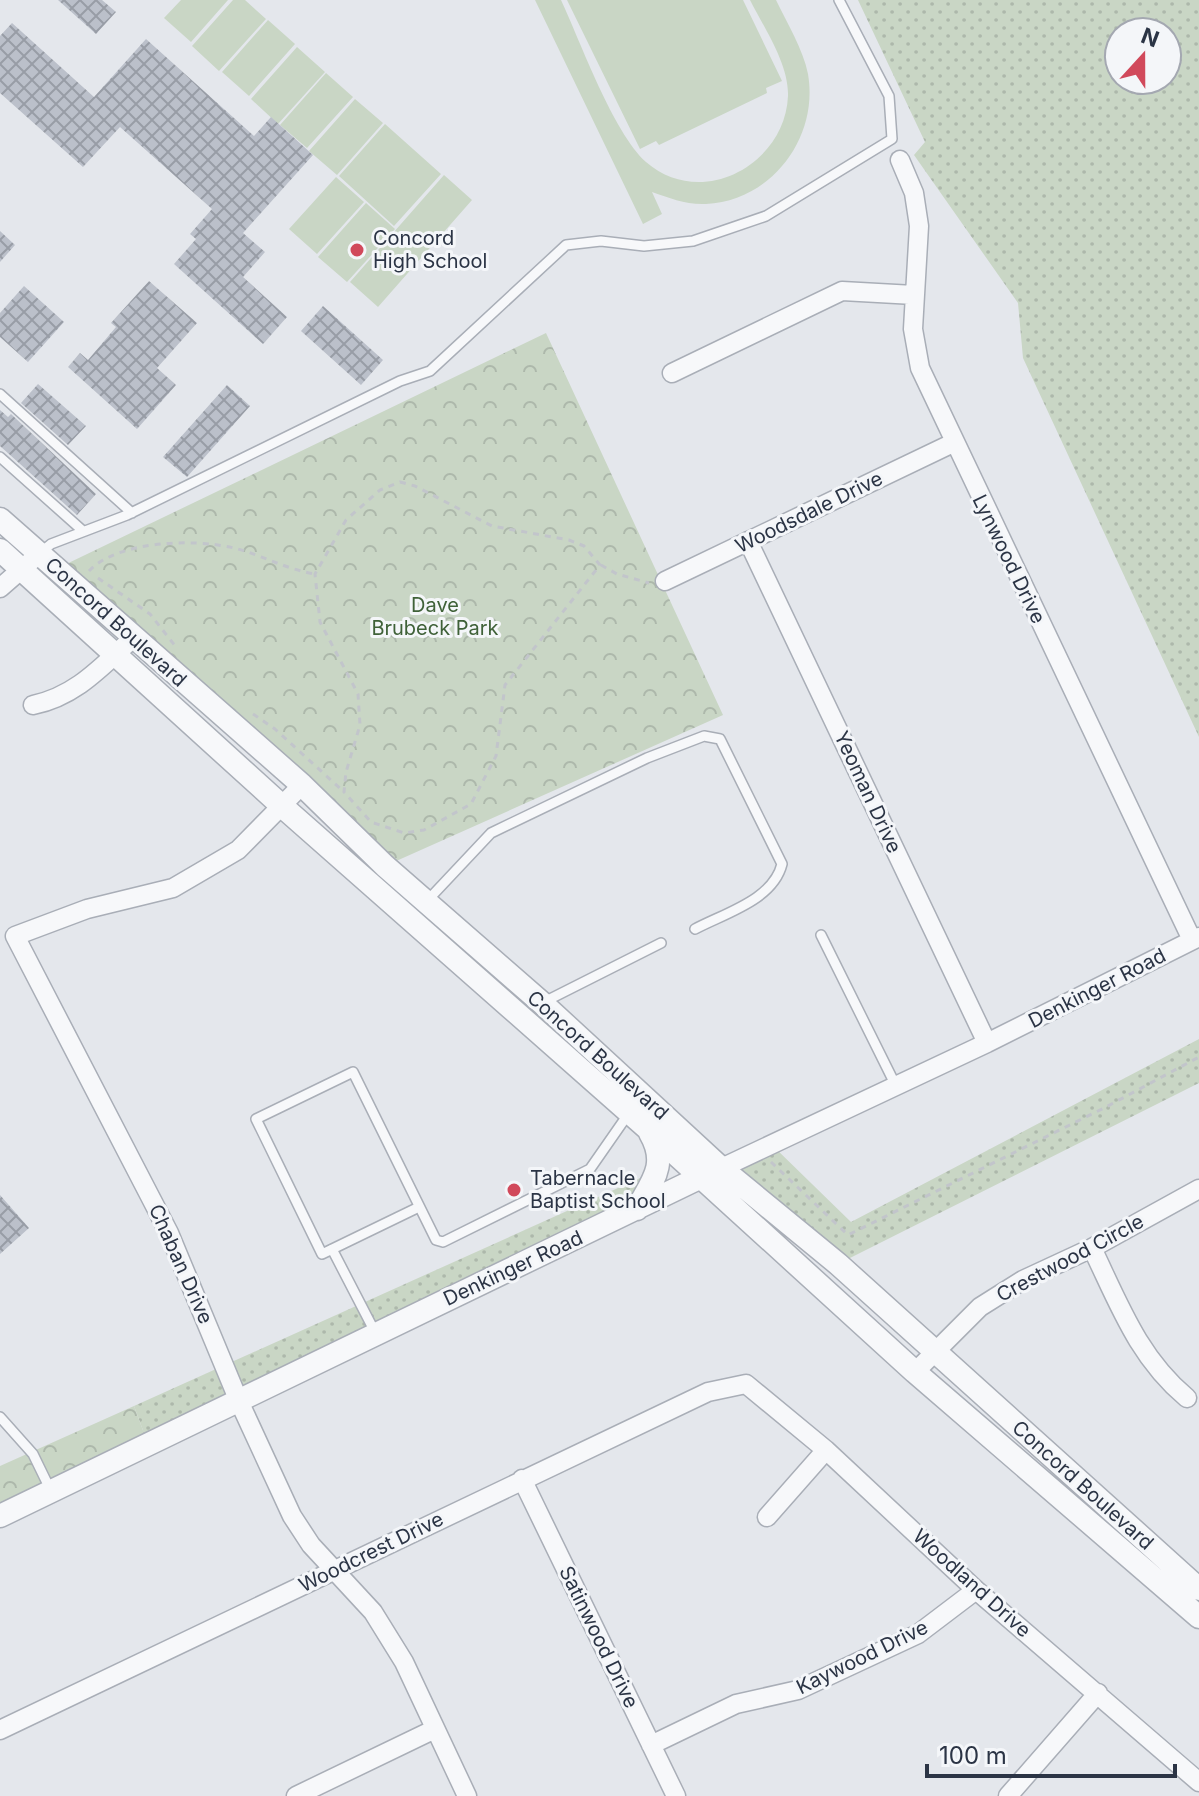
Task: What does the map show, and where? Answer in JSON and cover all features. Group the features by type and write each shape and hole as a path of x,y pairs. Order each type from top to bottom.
{"street":[{"name":"Lynwood Drive","path":"900,160 914,193 919,226 913,329 920,368 953,443 1196,938"},
{"path":"672,373 842,291 914,295"},
{"name":"Woodsdale Drive","path":"665,581 953,443"},
{"name":"Concord Boulevard","path":"0,519 302,785 426,902 542,1003 915,1372 1199,1617"},
{"name":"Yeoman Drive","path":"748,541 987,1043"},
{"name":"Concord Boulevard","path":"0,550 283,807 629,1113 711,1172 936,1351 1199,1589"},
{"path":"0,588 39,554"},
{"path":"33,705 58,700 80,686 133,638"},
{"path":"283,807 302,785"},
{"name":"Chaban Drive","path":"283,807 238,850 173,888 87,909 15,936 169,1233 238,1399 292,1516 373,1612 404,1662 467,1796"},
{"name":"Denkinger Road","path":"0,1516 711,1172 987,1043 1196,938"},
{"path":"637,1209 658,1170 660,1150 647,1128"},
{"name":"Crestwood Circle","path":"915,1372 980,1307 1023,1280 1092,1248 1199,1189"},
{"path":"1092,1248 1144,1355 1162,1377 1187,1398"},
{"name":"Woodland Drive","path":"746,1384 826,1450 976,1590 1199,1782"},
{"name":"Woodcrest Drive","path":"0,1730 708,1392 746,1384"},
{"path":"767,1517 826,1450"},
{"name":"Satinwood Drive","path":"522,1479 676,1796"},
{"name":"Kaywood Drive","path":"651,1745 736,1704 798,1690 918,1634 976,1590"},
{"path":"1008,1796 1098,1693"},
{"path":"296,1796 435,1729"}],"lane":[{"path":"39,554 51,544 132,513 400,381 430,371 566,245 601,241 644,246 693,241 766,216 892,139 889,96 839,0"},
{"path":"0,394 132,513"},
{"path":"0,457 83,531"},
{"path":"426,902 491,833 647,758 704,736 720,739 782,864 778,879 761,895 695,929"},
{"path":"821,935 896,1086"},
{"path":"542,1003 661,943"},
{"path":"419,1207 322,1254 256,1119 353,1072 436,1240 443,1242 590,1169 629,1113"},
{"path":"332,1249 376,1334"},
{"path":"0,1417 33,1454 51,1491"}],"path":[{"path":"344,792 346,772 360,725 358,694 320,622 315,574 346,520 380,490 400,482 415,486 492,526 569,540 584,546 600,565 643,583 665,581"},
{"path":"179,651 150,614 88,571 116,553 181,541 235,548 283,569 315,574"},
{"path":"250,712 275,729 344,792 371,822 404,833 424,830 471,804 496,756 505,685 600,565"},
{"path":"760,1151 848,1235 1106,1107 1199,1057"}],"green space":[{"path":"181,0 228,0 191,42 164,18"},
{"path":"233,0 245,0 266,19 219,71 192,46"},
{"path":"535,0 561,0 610,109 646,162 668,176 691,182 714,180 736,173 756,160 772,142 783,121 788,96 784,71 775,46 750,0 776,0 799,46 808,74 806,121 798,142 786,162 770,178 751,191 729,200 692,203 652,192 662,214 643,224"},
{"path":"567,0 743,0 782,81 766,88 767,93 659,145 656,141 640,149"},
{"path":"858,0 1199,0 1199,737 1023,358 1018,303 914,155 925,142"},
{"path":"268,20 295,44 249,96 222,72"},
{"path":"297,47 325,72 278,124 251,99"},
{"path":"326,73 353,97 307,148 280,125"},
{"path":"355,99 383,123 337,175 309,151"},
{"path":"385,124 441,174 394,226 339,176"},
{"path":"444,175 472,200 378,307 350,282"},
{"path":"336,177 364,202 317,254 289,229"},
{"path":"366,203 395,229 347,282 318,257"},
{"name":"Dave Brubeck Park","path":"546,333 723,715 385,866 56,569"},
{"path":"1199,1039 1199,1083 838,1264 721,1168 772,1145 851,1222"},
{"path":"658,1170 637,1209 148,1444 134,1406"},
{"path":"134,1406 148,1444 0,1516 0,1466"}],"building":[{"path":"58,0 102,0 116,12 96,34"},
{"path":"12,23 94,97 146,39 254,136 271,117 313,155 243,233 265,252 243,277 287,317 263,344 174,264 196,239 190,234 212,209 120,127 83,167 0,93 0,36"},
{"path":"0,231 15,245 0,262"},
{"path":"149,281 197,323 157,368 176,385 137,429 68,367 80,353 88,360 116,327 111,323"},
{"path":"24,286 64,322 28,362 0,337 0,313"},
{"path":"323,306 383,360 361,385 301,331"},
{"path":"38,384 86,426 68,445 21,403"},
{"path":"227,385 250,406 187,477 163,457"},
{"path":"0,410 8,417 11,414 96,494 77,515 0,446"},
{"path":"0,1195 29,1228 0,1254"}],"place":[{"name":"Concord High School","path":"357,250"},
{"name":"Tabernacle Baptist School","path":"514,1190"}]}
